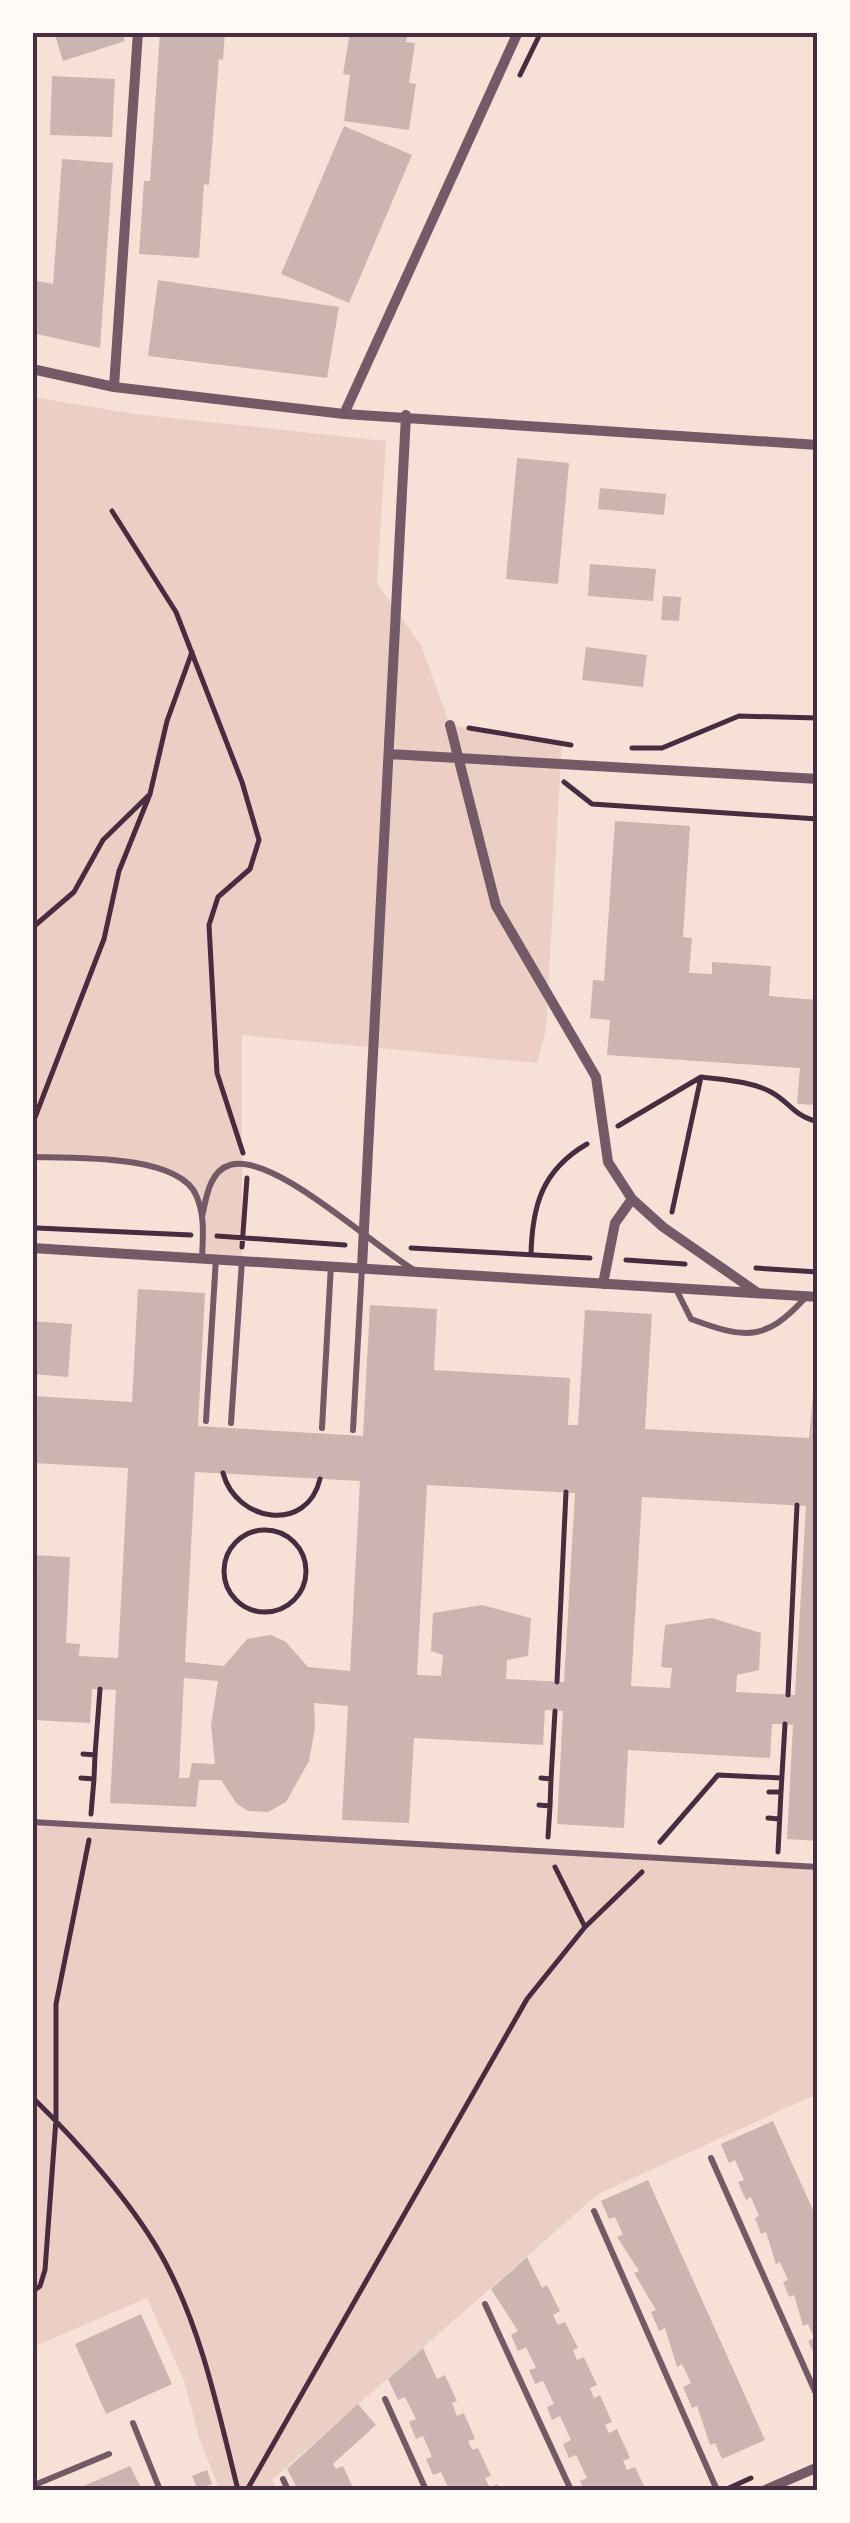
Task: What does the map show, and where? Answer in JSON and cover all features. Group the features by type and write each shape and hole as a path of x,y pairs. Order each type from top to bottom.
{"street":[{"path":"114,386 138,32"},
{"path":"344,414 518,32"},
{"path":"32,369 114,386 344,414 818,444"},
{"path":"362,1268 367,1243 406,415"},
{"path":"450,726 496,906 596,1077 608,1162 632,1199 663,1227 759,1294"},
{"path":"389,754 818,779"},
{"path":"603,1284 614,1223 632,1199"},
{"path":"32,1248 812,1297"},
{"path":"765,2490 818,2467"}],"lane":[{"path":"32,1156 118,1162 178,1174 196,1192 202,1216 202,1258"},
{"path":"202,1216 213,1178 227,1165 248,1164 289,1179 367,1243 415,1271"},
{"path":"206,1421 216,1258"},
{"path":"231,1422 242,1260"},
{"path":"322,1428 331,1265"},
{"path":"352,1430 362,1268"},
{"path":"676,1289 691,1319 746,1335 780,1326 812,1297"},
{"path":"32,1822 818,1868"},
{"path":"711,2158 818,2398"},
{"path":"594,2211 717,2490"},
{"path":"485,2304 570,2490"},
{"path":"385,2400 426,2490"},
{"path":"134,2422 160,2490"},
{"path":"32,2486 109,2454"},
{"path":"283,2479 288,2490"}],"path":[{"path":"112,511 176,612 242,782 259,840 250,869 218,896 209,925 217,1073 248,1164 242,1260"},
{"path":"32,1125 104,939 118,871 150,794 167,722 192,652"},
{"path":"630,748 662,748 738,716 818,718"},
{"path":"450,726 580,746"},
{"path":"524,737 534,762 592,804 818,819"},
{"path":"32,928 74,892 103,840 150,794"},
{"path":"531,1255 536,1198 547,1178 574,1152 701,1078 754,1086 774,1094 794,1114 818,1122"},
{"path":"656,1262 663,1227 673,1210 701,1078"},
{"path":"32,1228 367,1243 818,1272"},
{"path":"223,1474 240,1504 268,1516 297,1511 313,1497 320,1479"},
{"path":"557,1682 566,1492"},
{"path":"788,1695 796,1505"},
{"path":"267,1530 268,1516"},
{"path":"267,1530 285,1535 297,1544 306,1562 305,1582 297,1598 286,1607 266,1612 249,1610 235,1600 224,1572 231,1547 242,1537 267,1530"},
{"path":"32,2292 40,2286 45,2270 56,2120 56,2004 90,1826 100,1689"},
{"path":"555,1711 547,1852 584,1926"},
{"path":"777,1865 785,1724"},
{"path":"83,1754 95,1755"},
{"path":"646,1858 718,1775 781,1778"},
{"path":"81,1778 94,1779"},
{"path":"541,1778 551,1779"},
{"path":"769,1792 780,1792"},
{"path":"539,1805 550,1806"},
{"path":"768,1818 779,1819"},
{"path":"247,2490 527,1999 584,1926 656,1858"},
{"path":"32,2096 56,2120 166,2264 210,2377 238,2490"}],"shaded area":[{"path":"32,397 135,414 386,441 377,583 421,645 450,725 562,743 546,1030 537,1063 242,1035 242,1260 202,1258 196,1195 186,1182 169,1172 97,1159 33,1157"},
{"path":"32,1822 817,1867 817,2094 598,2194 272,2480 276,2490 220,2490 200,2441 184,2381 147,2298 33,2347"}],"building":[{"path":"54,32 122,32 125,41 63,61"},
{"path":"160,32 225,32 223,60 219,59 209,185 204,184 199,258 139,254 144,181 150,181"},
{"path":"350,32 408,32 406,42 415,43 409,83 416,84 409,130 344,121 350,75 343,74"},
{"path":"52,76 115,79 112,137 50,135"},
{"path":"344,126 412,155 349,303 281,274"},
{"path":"62,159 113,163 100,348 32,333 32,280 53,284"},
{"path":"158,280 339,307 327,378 148,356"},
{"path":"517,458 569,463 558,584 506,579"},
{"path":"600,488 666,494 664,515 598,509"},
{"path":"590,564 656,569 653,601 588,596"},
{"path":"663,596 681,597 679,621 661,620"},
{"path":"586,647 647,655 643,687 582,680"},
{"path":"615,821 690,826 683,937 692,938 689,973 712,974 712,962 771,966 769,996 818,1000 818,1105 797,1104 800,1068 607,1055 610,1020 590,1018 593,980 604,981"},
{"path":"138,1289 205,1293 198,1426 363,1436 370,1305 437,1309 434,1370 570,1378 568,1425 578,1425 585,1310 652,1314 645,1429 809,1438 818,1340 818,1841 787,1839 793,1725 785,1724 772,1724 770,1758 628,1750 624,1828 557,1824 563,1711 545,1710 543,1745 414,1738 409,1823 342,1820 348,1706 314,1703 315,1728 309,1761 286,1802 268,1812 248,1811 237,1804 221,1780 199,1780 196,1807 110,1803 116,1690 92,1689 90,1723 32,1720 32,1555 70,1557 66,1643 80,1644 79,1656 118,1658 128,1468 32,1463 32,1396 132,1402","holes":["195,1472 360,1481 350,1671 308,1667 286,1642 271,1635 247,1639 224,1666 185,1662","427,1485 575,1493 564,1682 506,1679 507,1660 528,1656 531,1618 482,1605 433,1613 431,1651 443,1655 441,1676 417,1675","642,1497 806,1506 795,1695 736,1692 737,1675 759,1670 761,1633 712,1618 665,1625 661,1667 672,1668 670,1688 631,1686","184,1678 218,1681 211,1725 215,1764 192,1763 189,1778 179,1778"]},
{"path":"32,1321 72,1324 68,1377 32,1374"},
{"path":"773,2121 818,2221 818,2362 808,2341 814,2338 808,2324 803,2326 794,2295 789,2297 783,2282 788,2280 780,2262 776,2264 766,2232 761,2234 751,2197 746,2200 738,2182 744,2180 735,2160 729,2163 721,2144"},
{"path":"648,2180 765,2440 722,2459 715,2443 710,2445 697,2406 692,2408 683,2387 691,2383 682,2364 677,2367 665,2328 659,2331 651,2312 656,2310 634,2273 639,2271 617,2237 623,2234 615,2217 609,2219 601,2201"},
{"path":"527,2257 542,2288 547,2285 560,2311 553,2315 558,2325 565,2322 578,2348 573,2350 577,2360 584,2357 597,2385 590,2388 594,2398 600,2395 612,2422 605,2425 609,2433 617,2429 630,2458 623,2461 627,2470 635,2467 646,2490 584,2490 580,2481 587,2478 576,2455 569,2458 563,2444 571,2440 560,2416 552,2420 547,2407 554,2404 543,2381 535,2384 529,2370 536,2368 526,2347 518,2351 511,2335 518,2331 491,2289"},
{"path":"141,2314 172,2384 106,2414 75,2344"},
{"path":"423,2348 437,2379 445,2375 457,2401 452,2403 457,2416 464,2413 475,2439 468,2441 472,2450 478,2448 491,2476 485,2478 490,2488 497,2484 500,2490 449,2490 441,2472 433,2475 426,2459 432,2457 423,2436 416,2439 409,2422 416,2419 405,2397 398,2400 388,2379"},
{"path":"358,2404 376,2425 333,2464 336,2469 343,2466 354,2490 298,2490 287,2469"},
{"path":"130,2466 142,2490 74,2490 93,2482"},
{"path":"207,2470 212,2484 198,2490 192,2476"}]}
